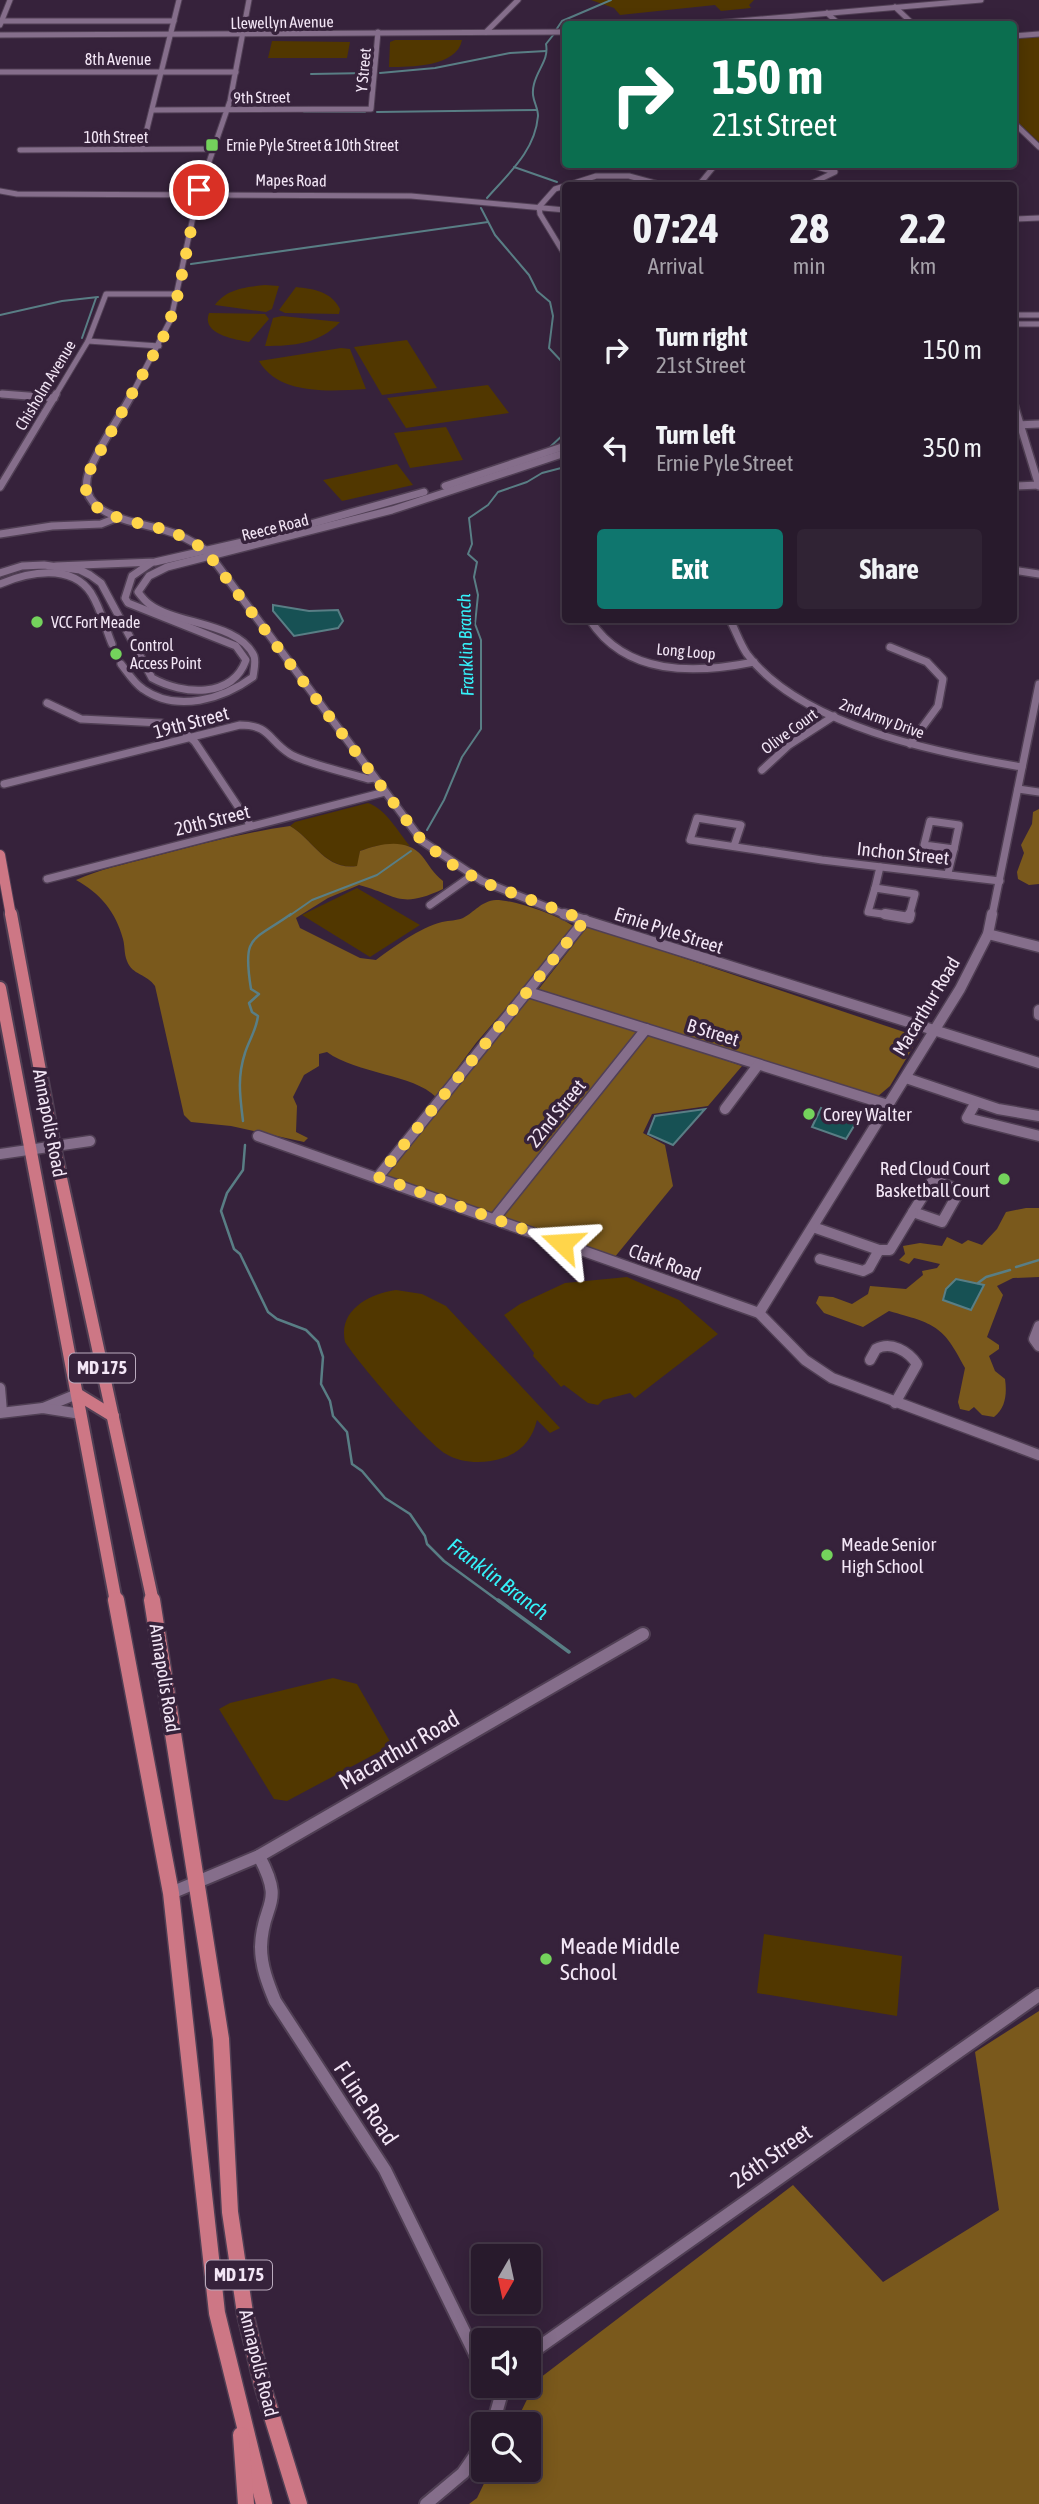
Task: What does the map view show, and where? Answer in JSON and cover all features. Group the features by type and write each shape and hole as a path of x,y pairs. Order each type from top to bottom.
{"main road":[{"name":"Annapolis Road","path":"0,855 54,1146 148,1574 221,2039 230,2213 245,2312 262,2384 299,2504"},
{"path":"0,913 13,924"},
{"name":"Annapolis Road","path":"0,988 171,1893 217,2313 264,2504"},
{"path":"77,1394 113,1416"},
{"path":"238,2399 246,2504"}],"street":[{"path":"10,0 1,23 174,21"},
{"path":"142,149 179,0"},
{"path":"209,554 179,535 116,518 100,510 87,497 87,477 159,346 178,294 198,193 227,110 249,0"},
{"path":"486,32 518,0"},
{"path":"895,7 952,0"},
{"path":"763,21 981,0"},
{"path":"895,7 910,21"},
{"path":"827,13 836,21"},
{"name":"Y Street","path":"371,109 378,32"},
{"name":"Llewellyn Avenue","path":"0,35 562,32"},
{"path":"1017,36 1039,34"},
{"name":"8th Avenue","path":"0,72 236,72"},
{"name":"9th Street","path":"152,110 371,109"},
{"path":"1017,126 1039,147"},
{"name":"10th Street","path":"20,150 212,149"},
{"path":"590,168 596,176"},
{"path":"701,182 713,168"},
{"path":"814,182 835,172 820,168"},
{"path":"576,182 596,176 629,176 651,182"},
{"path":"562,186 539,208 562,250"},
{"name":"Mapes Road","path":"0,193 198,193 414,199 562,210"},
{"name":"Mapes Road","path":"0,193 411,196 539,208"},
{"path":"1017,219 1039,218"},
{"name":"Chisholm Avenue","path":"0,487 88,341 106,294 178,294"},
{"path":"1017,315 1039,316"},
{"path":"1017,324 1039,324"},
{"path":"88,341 159,346"},
{"path":"0,394 54,398"},
{"path":"1017,422 1039,424"},
{"path":"1017,427 1039,485 1017,486"},
{"name":"Reece Road","path":"121,664 146,691 173,700 219,696 234,691 253,677 257,658 253,649 244,641 147,605 138,592 141,583 150,575 167,567 358,512 562,447"},
{"name":"Reece Road","path":"0,573 22,566 155,562 209,554 392,510 562,454"},
{"path":"0,534 52,526 101,524 116,518"},
{"name":"Ernie Pyle Street","path":"209,554 422,841 471,876 518,897 585,920 1039,1063"},
{"name":"Reece Road","path":"56,566 80,570 101,583 152,678 163,686 192,692 209,690 234,680 242,673 246,660 236,646 128,603 125,598 127,582 134,573 155,562"},
{"path":"1017,571 1039,574"},
{"path":"0,584 13,578 47,573 78,580 88,589 112,644"},
{"name":"Long Loop","path":"592,623 606,642 624,654 653,664 702,670 754,662"},
{"name":"2nd Army Drive","path":"731,623 737,638 754,662 790,690 834,716 873,733 910,744 955,756 1022,767"},
{"path":"890,647 927,662 943,679 937,706 910,744"},
{"name":"Macarthur Road","path":"759,1313 971,971 988,934 1039,684"},
{"path":"47,703 81,719 170,724 191,737 251,827"},
{"name":"Olive Court","path":"762,770 783,749 834,716"},
{"name":"19th Street","path":"4,784 240,725 253,725 264,729 282,748 302,759 368,779 374,778"},
{"path":"1018,789 1039,792"},
{"name":"20th Street","path":"47,879 385,792"},
{"name":"Inchon Street","path":"734,846 741,825 697,818 690,839 803,857 1000,881"},
{"path":"948,873 954,849 959,825 930,821 924,845 954,849"},
{"path":"875,888 915,894 909,918 868,912 880,867"},
{"path":"430,905 471,876"},
{"path":"378,1177 585,920"},
{"path":"988,934 1039,947"},
{"name":"B Street","path":"528,992 888,1105"},
{"path":"1039,1010 1039,1015"},
{"name":"22nd Street","path":"494,1219 646,1029"},
{"path":"725,1109 758,1065"},
{"path":"906,1078 975,1102 1039,1116"},
{"path":"975,1102 967,1118 1039,1136"},
{"name":"Clark Road","path":"258,1136 759,1313 816,1369 850,1386 1039,1455"},
{"path":"0,1154 90,1140"},
{"path":"813,1227 879,1250 894,1247 914,1212 933,1180 960,1190 942,1222 914,1212"},
{"path":"820,1259 863,1271 869,1268 879,1250"},
{"path":"1039,1326 1034,1339 1039,1346"},
{"path":"870,1360 876,1349 883,1346 915,1358 917,1364 895,1403"},
{"path":"0,1388 1,1413 43,1408 77,1394"},
{"path":"43,1408 81,1414"},
{"name":"Macarthur Road","path":"171,1893 258,1856 643,1634"},
{"name":"F Line Road","path":"258,1856 273,1882 275,1893 262,1936 263,1963 268,1986 279,2010 385,2170 471,2346"},
{"name":"26th Street","path":"541,2346 1039,1995"},
{"path":"426,2504 463,2473 471,2461"}],"shaded area":[{"path":"591,0 754,0 749,5 751,8 721,11 715,5 620,15 614,8"},
{"path":"1039,35 1039,142 1017,122 1017,37"},
{"path":"462,40 451,56 432,64 389,67 390,42"},
{"path":"272,41 350,42 347,58 268,58"},
{"path":"265,285 279,286 272,309 266,312 215,305 231,292"},
{"path":"296,287 315,290 332,298 340,309 339,314 285,313 279,310"},
{"path":"209,313 265,314 269,319 249,342 214,331 208,320"},
{"path":"282,316 340,322 323,335 306,342 265,346 273,318"},
{"path":"407,340 437,388 382,395 354,347"},
{"path":"341,348 350,349 366,389 322,390 293,386 268,372 259,361"},
{"path":"488,385 509,413 406,428 387,398"},
{"path":"446,427 463,460 410,468 394,433"},
{"path":"397,464 413,485 342,501 323,480"},
{"path":"273,605 309,611 338,610 343,621 338,628 294,636 273,611"},
{"path":"368,803 386,816 410,846 385,845 360,851 358,866 347,866 328,859 290,826 295,822"},
{"path":"1039,809 1039,884 1029,885 1018,879 1017,872 1024,853 1021,845 1032,824 1033,812"},
{"path":"290,826 328,859 346,866 357,866 360,851 368,848 384,844 408,846 422,856 443,881 443,889 408,899 400,899 359,885 328,898 296,918 300,928 360,958 376,960 425,929 463,918 482,905 496,900 536,909 573,926 552,955 476,1043 436,1097 413,1083 353,1065 327,1052 319,1054 319,1066 304,1075 293,1097 297,1106 296,1132 308,1138 304,1142 231,1126 191,1122 184,1115 155,986 129,966 120,929 106,904 76,880 201,844"},
{"path":"357,888 420,925 370,957 302,915"},
{"path":"588,926 919,1037 890,1086 877,1097 538,990"},
{"path":"529,997 639,1031 494,1214 386,1176"},
{"path":"649,1034 742,1066 708,1106 652,1114 643,1133 665,1145 673,1186 614,1258 502,1216"},
{"path":"821,1108 857,1121 846,1139 812,1127"},
{"path":"705,1109 673,1145 648,1134 655,1116"},
{"path":"1039,1208 1039,1277 1013,1278 997,1286 1003,1295 987,1337 999,1345 999,1349 989,1356 995,1371 1005,1379 1006,1390 1003,1405 994,1417 982,1415 974,1407 969,1411 960,1409 958,1402 965,1368 950,1343 936,1328 889,1311 863,1327 824,1313 816,1303 819,1296 833,1297 852,1304 868,1294 870,1286 906,1289 923,1275 922,1271 937,1268 940,1264 914,1258 909,1264 899,1260 905,1254 903,1246 920,1243 942,1246 947,1237 962,1244 968,1240 982,1245 997,1229 1006,1212"},
{"path":"627,1277 679,1300 718,1334 635,1398 630,1393 603,1400 598,1405 588,1403 564,1385 561,1387 533,1356 534,1353 504,1315 520,1304 565,1283"},
{"path":"956,1279 984,1285 971,1310 943,1300 946,1289"},
{"path":"396,1290 422,1294 446,1306 560,1428 550,1433 537,1420 529,1439 521,1448 503,1458 489,1461 460,1460 436,1447 393,1402 345,1342 346,1321 351,1313 366,1300"},
{"path":"333,1678 357,1684 392,1745 287,1801 274,1799 219,1709 230,1703"},
{"path":"764,1934 902,1956 897,2016 757,1993"},
{"path":"1039,2011 1039,2504 469,2504 477,2498 485,2482 541,2482 541,2412 521,2412 528,2398 541,2398 541,2377 793,2185 883,2282 999,2210 975,2052"}],"waterway":[{"name":"Franklin Branch","path":"556,30 562,21 611,0"},
{"name":"Franklin Branch","path":"515,167 536,129 538,112 533,94 534,84 545,59 546,44 554,34"},
{"path":"380,73 435,68 510,53 546,51"},
{"path":"311,74 369,73"},
{"path":"377,112 537,110"},
{"path":"304,112 365,112"},
{"name":"Franklin Branch","path":"487,198 515,167"},
{"path":"515,167 557,182"},
{"name":"Franklin Branch","path":"481,208 495,235 529,275 537,291 550,302 553,316 549,348 562,362"},
{"path":"191,264 488,222"},
{"path":"0,315 62,301 98,297"},
{"path":"82,338 96,298"},
{"path":"549,448 562,436"},
{"name":"Franklin Branch","path":"427,830 444,800 462,757 481,729 481,640 475,624 478,595 474,577 477,562 468,554 472,544 469,518 488,505 498,492 527,482 542,473 562,468"},
{"name":"Franklin Branch","path":"289,916 312,900 377,875 411,851"},
{"name":"Franklin Branch","path":"243,1121 241,1070 258,1016 252,1012 249,1003 259,994 251,989 249,948 259,936 291,914"},
{"name":"Franklin Branch","path":"245,1145 243,1170 227,1193 221,1211 234,1249 240,1254 268,1312 277,1319 306,1330 318,1342 323,1357 321,1384 330,1401 333,1416 347,1432 352,1464 362,1471 385,1498 410,1514 425,1536 427,1544 444,1561 500,1602"},
{"path":"1016,1267 1039,1260"},
{"path":"978,1283 986,1277 1010,1270"},
{"name":"Franklin Branch","path":"498,1600 569,1652"}],"tunnel":[{"path":"112,644 121,664"}],"place":[{"name":"Ernie Pyle Street & 10th Street","path":"212,145"},
{"name":"VCC Fort Meade","path":"37,622"},
{"name":"Control Access Point","path":"116,654"},
{"name":"Corey Walter","path":"809,1114"},
{"name":"Red Cloud Court Basketball Court","path":"1004,1179"},
{"name":"Meade Senior High School","path":"827,1555"},
{"name":"Meade Middle School","path":"546,1959"}],"route":[{"path":"199,190 171,319 159,346 90,470 86,484 87,497 100,510 116,518 179,535 192,540 206,551 231,581 422,841 471,876 529,901 585,920 378,1177 562,1243"}]}
